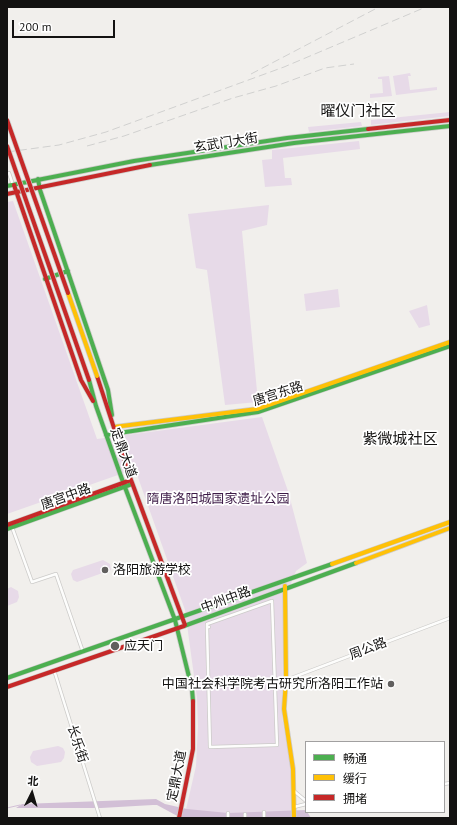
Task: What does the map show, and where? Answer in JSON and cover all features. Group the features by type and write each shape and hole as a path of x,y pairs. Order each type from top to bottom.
{"main road":[{"name":"定鼎大道","path":"7,120 97,376 131,482 185,625"},
{"name":"玄武门大街","path":"7,186 134,161 292,137 450,120"},
{"name":"玄武门大街","path":"7,194 16,193 39,186 135,167 287,144 450,126"},
{"name":"定鼎大道","path":"7,146 89,380 106,435 175,620 192,689 194,711 193,749 179,818"},
{"path":"38,179 39,186 108,390 114,427"},
{"path":"14,185 83,383 96,406"},
{"path":"46,279 68,271"},
{"name":"唐宫东路","path":"114,427 258,409 450,342"},
{"name":"唐宫东路","path":"106,435 258,412 450,346"},
{"path":"97,376 103,379 103,374"},
{"path":"83,383 88,384 89,380"},
{"name":"唐宫中路","path":"7,525 131,482"},
{"name":"唐宫中路","path":"7,529 124,484"},
{"name":"中州中路","path":"7,678 450,522"},
{"name":"中州中路","path":"7,687 177,628 450,528"},
{"path":"283,582 285,588 285,724 293,769 294,818"}],"street":[{"path":"9,173 14,185"},
{"path":"12,527 32,582 56,574 83,652"},
{"path":"272,601 277,745 210,747 208,627 207,624 272,601"},
{"name":"周公路","path":"286,680 450,618"},
{"name":"长乐街","path":"54,670 96,800 100,818"},
{"path":"293,790 305,800"},
{"path":"294,808 305,804"},
{"path":"264,812 264,818"},
{"path":"228,813 228,818"}],"green space":[{"path":"410,73 411,76 408,76 410,90 437,87 437,90 396,95 393,76"},
{"path":"389,76 392,96 370,98 370,94 383,93 382,79 378,79 378,77"},
{"path":"450,112 450,116 371,125 371,120"},
{"path":"361,122 362,126 309,132 308,127"},
{"path":"359,141 360,149 283,158 285,178 291,178 292,185 265,187 262,160 272,159 272,150"},
{"name":"隋唐洛阳城国家遗址公园","path":"13,201 97,439 262,417 288,491 307,563 296,571 284,601 282,717 291,768 291,818 184,818 196,766 198,726 197,698 185,610 135,469 7,514 7,202"},
{"path":"269,205 267,225 242,231 258,402 225,405 207,270 196,268 188,214"},
{"path":"338,289 340,307 306,311 304,294"},
{"path":"427,305 430,325 419,328 409,311"},
{"path":"103,560 110,564 111,570 77,582 73,580 71,574 73,570"},
{"path":"11,587 18,591 19,597 17,602 7,606 7,589"},
{"path":"58,746 63,748 65,752 64,758 61,762 37,766 31,762 30,757 33,751"}],"shaded area":[{"path":"156,799 165,804 187,809 228,813 305,810 305,813 308,813 311,818 181,818 157,805 101,808 16,808 22,804"}],"waterway":[{"path":"7,808 20,805"}],"railway":[{"path":"251,74 379,7"},
{"path":"7,152 59,145 106,132 284,67 426,7"},
{"path":"87,146 124,136 233,98 276,86 325,68 354,64"}],"traffic: fast":[{"path":"150,165 294,143 450,126"},
{"path":"7,186 134,161 287,138 368,129"},
{"path":"38,179 40,190 108,390 112,415"},
{"path":"45,279 68,271"},
{"path":"106,435 258,412 450,346"},
{"path":"89,380 96,406 123,482 175,620 192,689 193,701"},
{"path":"7,529 132,484"},
{"path":"184,626 356,563"},
{"path":"7,678 332,564"}],"traffic: slow":[{"path":"68,293 97,376"},
{"path":"114,427 257,409 450,342"},
{"path":"332,564 450,522"},
{"path":"356,563 450,528"},
{"path":"285,586 286,680 284,709 293,769 294,818"}],"traffic: jam":[{"path":"7,120 68,293"},
{"path":"368,129 450,120"},
{"path":"7,146 89,380"},
{"path":"7,194 150,165"},
{"path":"14,185 81,380 93,401"},
{"path":"97,376 131,480 185,625"},
{"path":"7,525 131,480"},
{"path":"7,687 184,626"},
{"path":"179,818 193,749 193,701"}],"place":[{"name":"洛阳旅游学校","path":"105,570"},
{"name":"应天门","path":"115,646"},
{"name":"中国社会科学院考古研究所洛阳工作站","path":"391,684"}],"district":[{"name":"曜仪门社区","path":"358,112"},
{"name":"紫微城社区","path":"400,440"}]}
